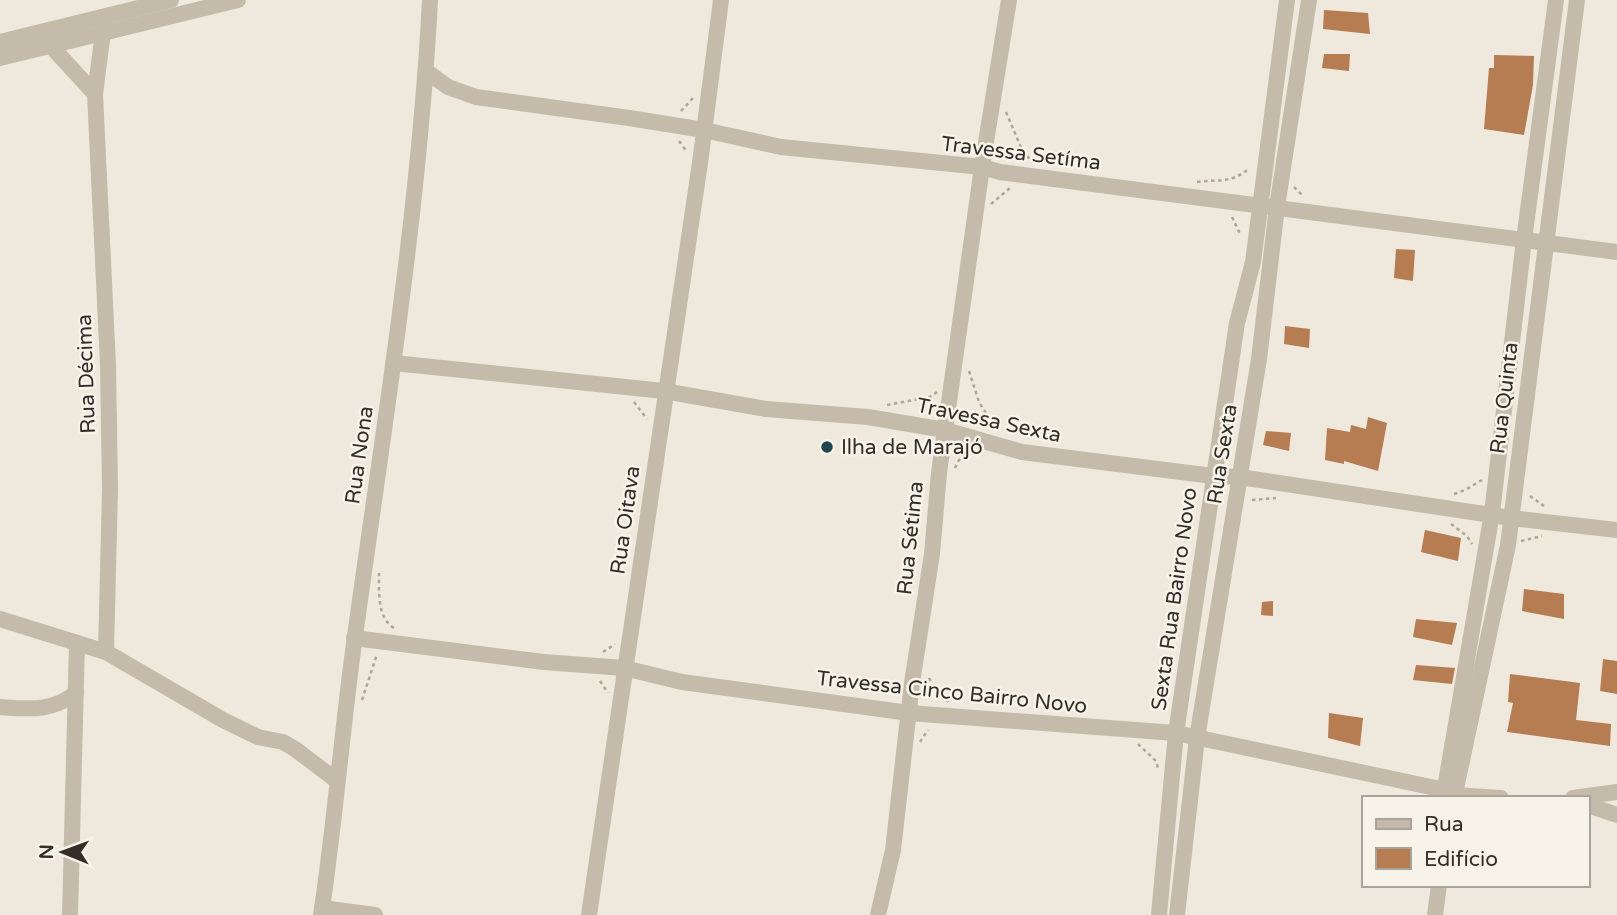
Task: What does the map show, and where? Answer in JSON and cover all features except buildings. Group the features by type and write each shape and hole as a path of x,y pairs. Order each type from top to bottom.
{"street":[{"path":"0,58 45,38 117,14 171,0"},
{"path":"0,42 103,33 117,14 238,0"},
{"name":"Rua Nona","path":"321,911 354,638 394,363 426,71 430,0"},
{"name":"Rua Oitava","path":"589,915 721,0"},
{"name":"Rua Sétima","path":"878,915 893,850 932,554 945,430 982,167 1009,0"},
{"name":"Sexta Rua Bairro Novo","path":"1159,915 1176,733 1213,476 1237,323 1269,206 1287,0"},
{"name":"Rua Sexta","path":"1177,915 1197,738 1259,359 1269,206 1283,166 1309,0"},
{"name":"Rua Quinta","path":"1449,795 1492,513 1556,0"},
{"name":"Rua Quinta","path":"1449,795 1508,545 1577,0"},
{"name":"Rua Décima","path":"103,33 95,94 108,365 110,489 106,653"},
{"path":"45,38 95,94"},
{"name":"Travessa Setíma","path":"426,71 448,87 476,97 704,130 780,147 982,167 1617,252"},
{"name":"Travessa Sexta","path":"394,363 664,391 766,410 868,417 945,430 1022,452 1240,477 1492,513 1511,518 1617,530"},
{"path":"0,619 106,653 223,720 258,737 295,749 336,780"},
{"name":"Travessa Cinco Bairro Novo","path":"354,638 544,662 624,668 682,682 909,713 1176,733 1449,795"},
{"path":"70,915 77,643"},
{"path":"0,707 47,708 66,701 76,693"},
{"path":"1588,796 1617,792"},
{"path":"1589,806 1617,815"},
{"path":"1425,915 1429,887"},
{"path":"1435,915 1439,887"},
{"path":"321,911 374,915"}],"path":[{"path":"995,91 1022,149 1033,163 1037,176"},
{"path":"674,114 685,109 696,92"},
{"path":"952,152 976,139 989,127"},
{"path":"671,135 681,142 687,152"},
{"path":"1194,183 1237,178 1254,164"},
{"path":"1283,166 1295,190 1309,200 1318,212"},
{"path":"976,215 1013,186"},
{"path":"1229,212 1244,242"},
{"path":"967,361 979,402 997,431"},
{"path":"632,400 646,417 656,449"},
{"path":"953,471 959,460 980,448"},
{"path":"1446,497 1465,490 1497,470"},
{"path":"1234,516 1244,504 1255,499 1278,498"},
{"path":"1441,519 1467,536 1483,565"},
{"path":"379,570 383,615 386,623 398,630"},
{"path":"357,709 379,652"},
{"path":"593,675 607,692 617,719"},
{"path":"927,676 936,692 953,704"},
{"path":"918,745 929,728"},
{"path":"1110,728 1140,745 1156,761 1160,771"}],"place":[{"name":"Ilha de Marajó","path":"827,447"}]}
